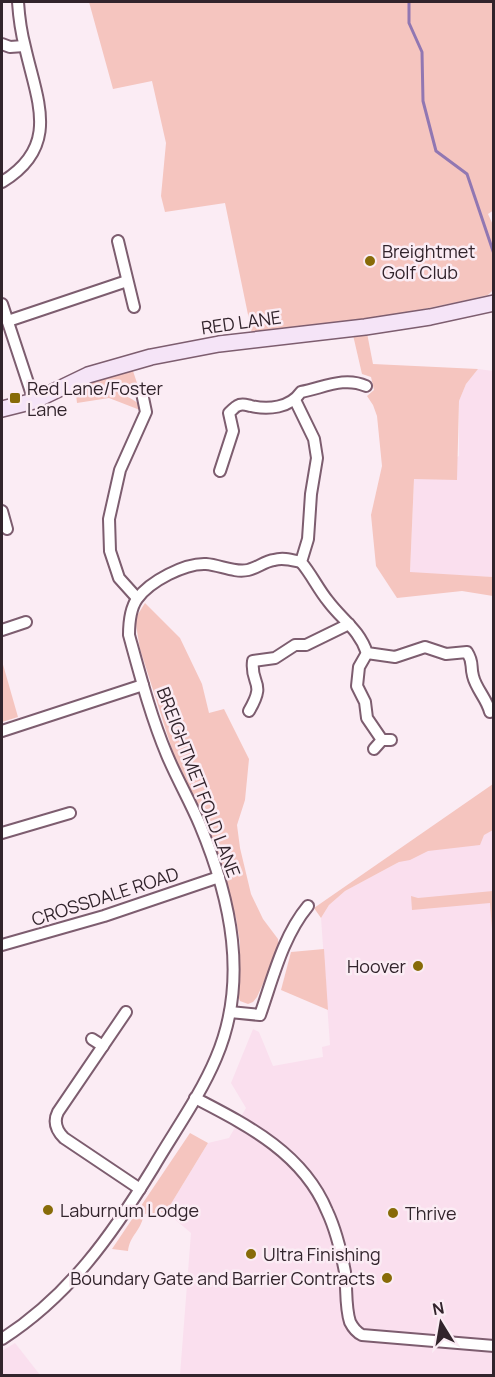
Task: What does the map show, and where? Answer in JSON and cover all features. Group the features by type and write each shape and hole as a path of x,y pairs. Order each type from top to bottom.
{"street":[{"path":"2,182 28,160 37,143 40,127 40,108 24,46 18,2"},
{"path":"2,44 10,47 24,46"},
{"path":"118,241 134,306"},
{"path":"8,321 127,281"},
{"name":"RED LANE","path":"2,409 33,400 88,375 151,357 219,344 371,327 494,303"},
{"path":"2,304 33,400"},
{"path":"220,474 233,431 229,413 236,406 245,404 280,406 296,400 300,392 319,389 337,382 356,381 366,386"},
{"path":"142,393 146,412 120,470 109,519 110,551 119,578 137,598 165,577 189,565 208,564 247,570 273,560 286,559 302,562 314,577 327,601 362,638 367,653 359,667 357,686 365,702 368,718 382,743"},
{"path":"296,400 314,439 318,458 311,494 308,539 302,562"},
{"name":"BREIGHTMET FOLD LANE","path":"2,1339 45,1308 76,1278 100,1247 140,1189 195,1098 216,1057 230,1012 234,977 231,924 219,877 200,825 167,755 143,685 129,635 129,617 137,598"},
{"path":"2,630 26,622"},
{"path":"249,713 258,696 259,686 248,660 275,658 295,645 306,645 349,624"},
{"path":"367,653 395,657 425,647 446,654 467,652 473,661 473,676 487,702 488,714"},
{"path":"2,731 143,685"},
{"path":"2,833 70,813"},
{"name":"CROSSDALE ROAD","path":"2,945 104,916 219,877"},
{"path":"230,1012 260,1015 289,937 297,920 308,906"},
{"path":"126,1012 58,1112 56,1128 64,1138 140,1189"},
{"path":"92,1039 103,1046"},
{"path":"195,1098 242,1122 269,1140 291,1158 311,1182 327,1209 338,1241 345,1273 348,1313 357,1332 362,1335 494,1346"}],"shaded area":[{"name":"Breightmet Golf Club","path":"89,2 493,2 494,210 488,214 493,225 493,290 488,295 400,313 252,334 225,203 165,212 161,196 166,143 152,81 113,89"},
{"path":"367,333 373,364 478,369 466,384 459,401 457,480 414,479 410,572 493,577 493,596 462,591 397,598 376,566 371,515 382,466 377,416 367,396 374,390 371,377 362,374 353,335"},
{"path":"132,368 138,386 126,386 122,394 136,402 140,410 109,398 77,403 75,386"},
{"path":"478,369 493,371 493,577 410,573 414,479 459,456 459,401 466,384"},
{"path":"145,603 180,638 202,684 209,713 224,709 249,759 245,800 237,825 240,848 251,894 263,919 278,939 279,948 257,997 248,1004 240,1001 238,996 240,943 236,918 207,826 177,765 140,649 135,619"},
{"path":"2,661 18,717 2,722"},
{"path":"493,784 493,1375 180,1375 191,1233 166,1212 208,1143 229,1138 246,1108 231,1083 253,1029 259,1032 273,1066 323,1057 322,1047 330,1045 321,918 329,905 345,891 399,862"},
{"path":"493,784 493,830 484,835 480,845 428,851 410,860 399,862 345,891 329,905 321,918 314,908"},
{"path":"493,891 493,942 490,903 412,910 411,896 418,898"},
{"path":"324,949 328,1010 281,990 291,952"},
{"path":"190,1133 208,1143 166,1212 144,1214 128,1251 112,1249"},
{"path":"15,1343 40,1375 2,1375 2,1351"}],"waterway":[{"path":"409,2 409,23 422,52 423,101 436,151 467,174 494,254"}],"place":[{"name":"Breightmet Golf Club","path":"370,261"},
{"name":"Red Lane/Foster Lane","path":"15,398"},
{"name":"Hoover","path":"418,966"},
{"name":"Laburnum Lodge","path":"48,1210"},
{"name":"Thrive","path":"393,1213"},
{"name":"Ultra Finishing","path":"251,1254"},
{"name":"Boundary Gate and Barrier Contracts","path":"387,1278"}]}
